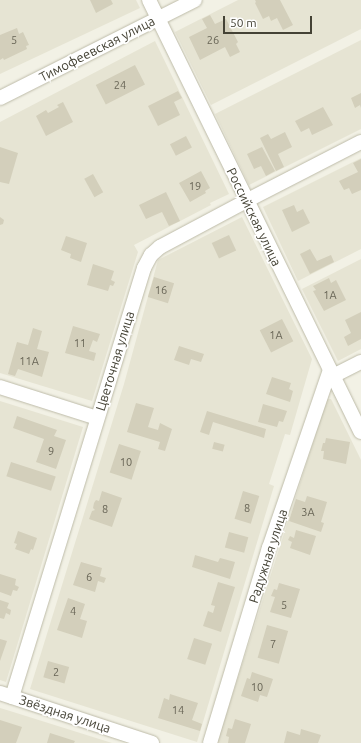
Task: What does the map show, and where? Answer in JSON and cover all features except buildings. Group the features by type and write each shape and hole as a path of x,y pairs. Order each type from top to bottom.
{"street":[{"name":"Российская улица","path":"149,0 246,201 361,432"},
{"name":"Тимофеевская улица","path":"0,98 195,0"},
{"name":"Цветочная улица","path":"6,695 97,418 144,268 151,255 160,247 361,142"},
{"path":"332,373 361,362"},
{"name":"Радужная улица","path":"210,743 269,548 332,373"},
{"path":"0,387 97,418"},
{"name":"Звёздная улица","path":"6,695 152,743"}],"shaded area":[{"path":"0,0 136,0 140,8 0,74"},
{"path":"238,0 361,0 361,29 211,105 175,32"},
{"path":"361,40 361,129 249,185 215,114"},
{"path":"155,41 229,194 134,245 138,252 92,401 0,373 0,122"},
{"path":"361,158 361,249 298,281 263,207"},
{"path":"242,217 312,359 290,435 285,434 269,484 274,486 197,742 30,689 124,384 158,260"},
{"path":"361,259 361,349 338,361 302,289"},
{"path":"327,399 331,399 361,460 361,743 217,743"},
{"path":"0,401 83,427 6,682 0,680"},
{"path":"0,708 10,711 112,743 0,743"}]}
